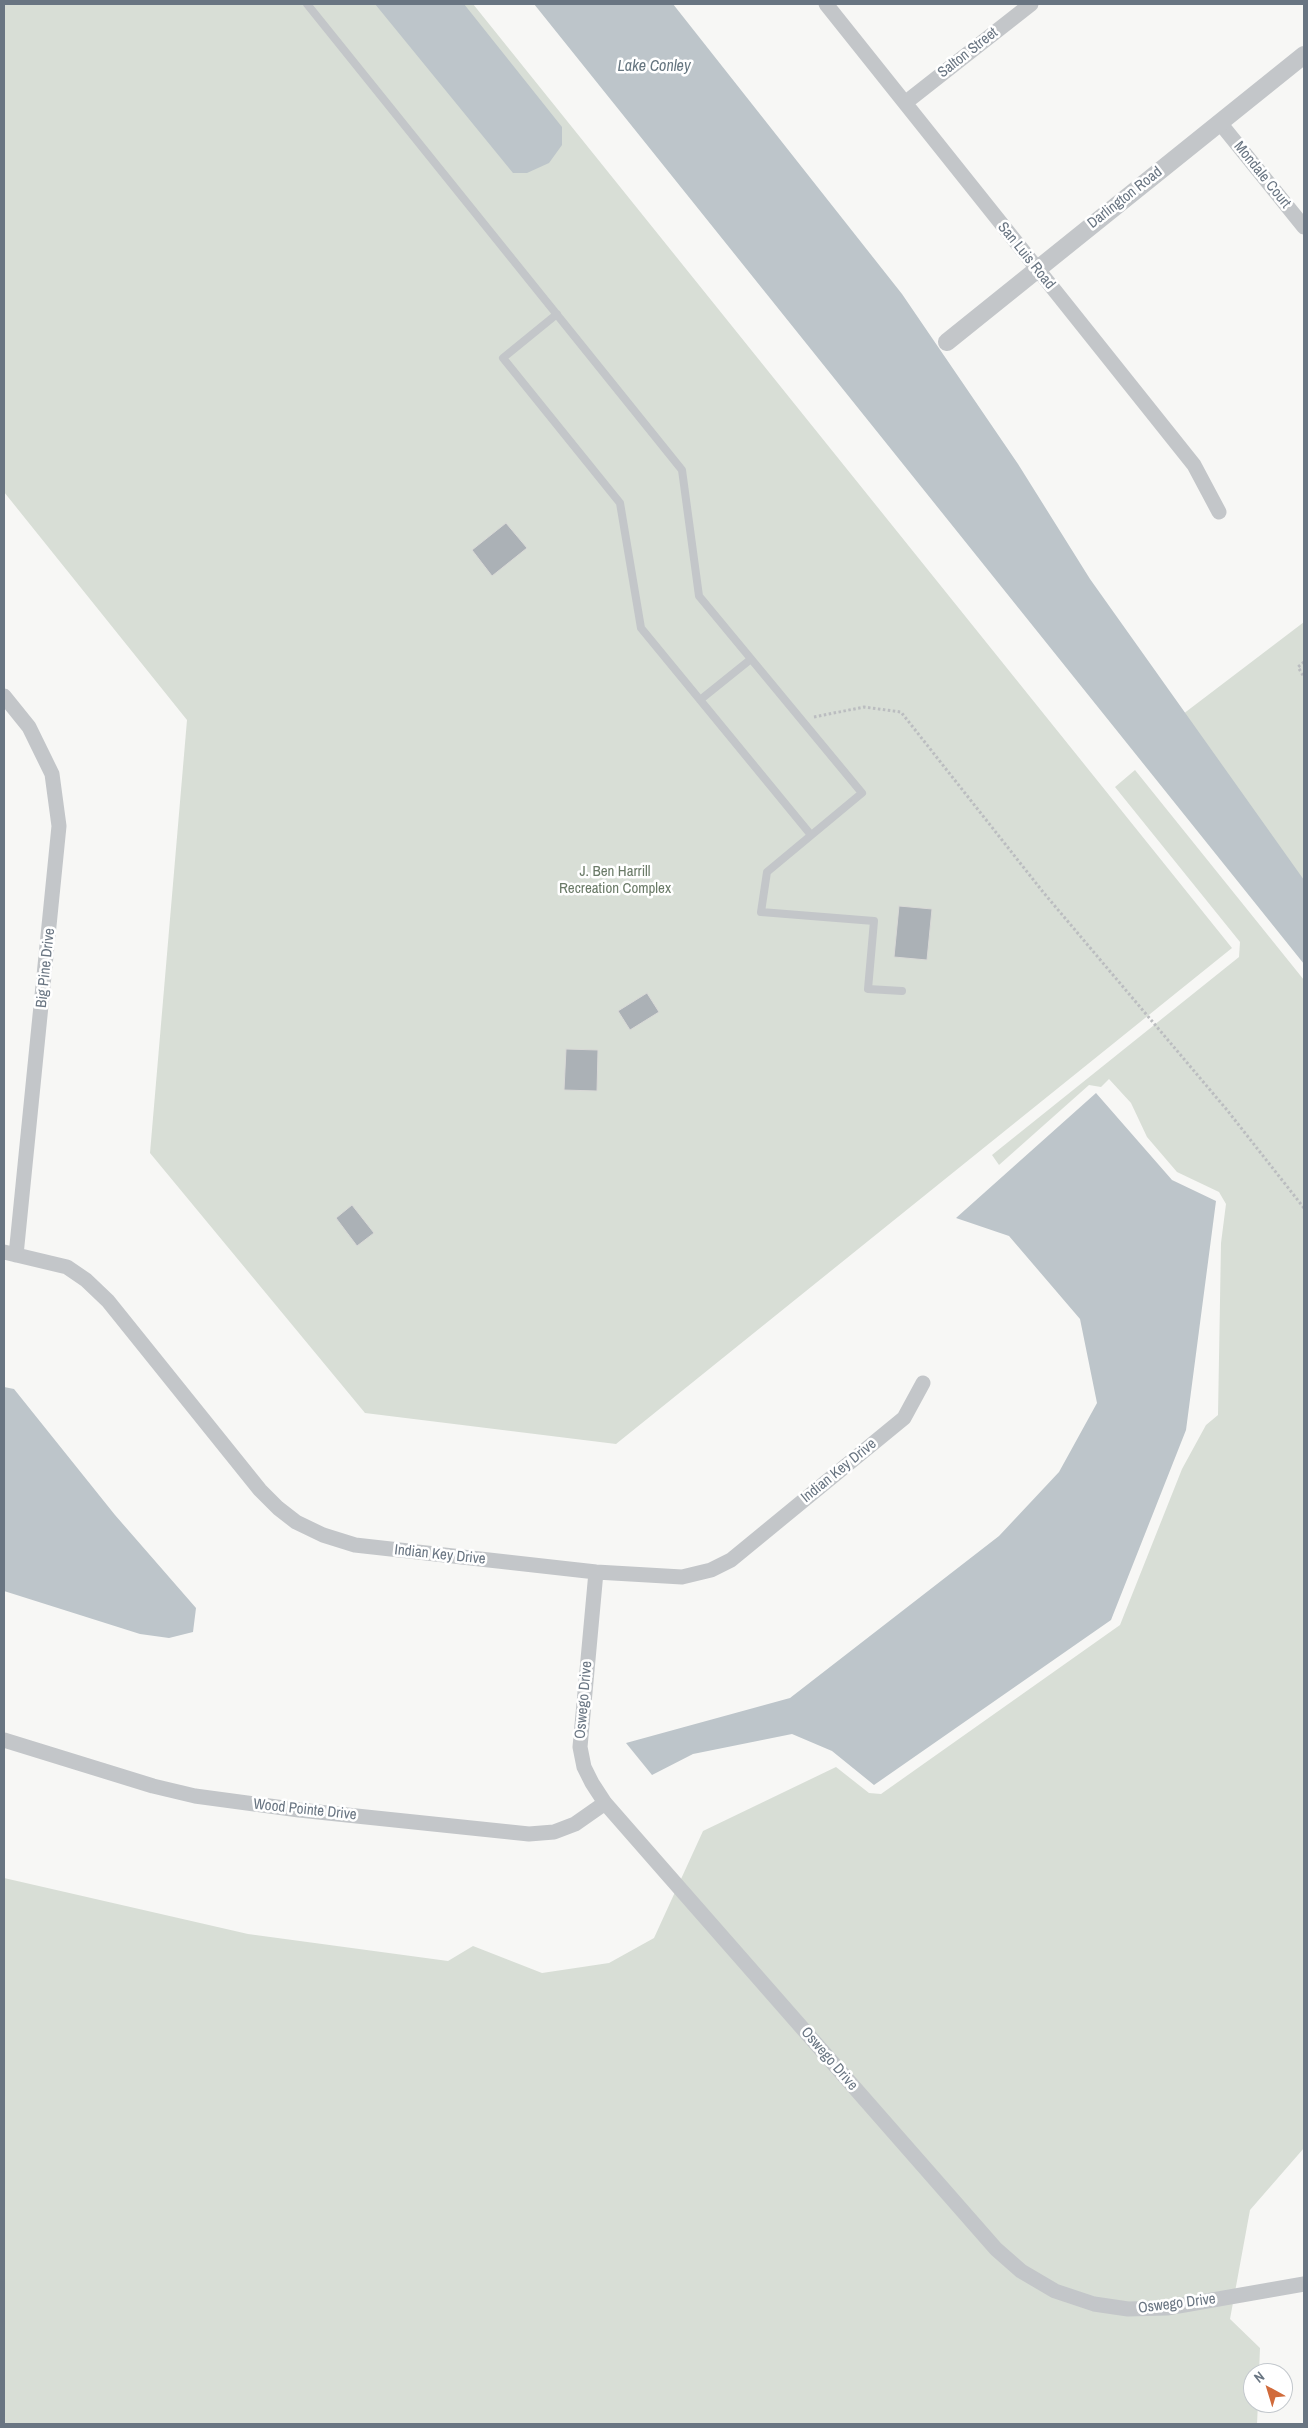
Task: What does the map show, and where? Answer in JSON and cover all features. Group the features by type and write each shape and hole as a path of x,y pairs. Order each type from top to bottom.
{"street":[{"name":"San Luis Road","path":"826,4 1194,465 1219,512"},
{"name":"Salton Street","path":"905,103 1031,4"},
{"name":"Darlington Road","path":"947,342 1036,268 1304,55"},
{"name":"Mondale Court","path":"1220,123 1304,227"},
{"name":"Big Pine Drive","path":"4,696 29,727 52,774 59,826 10,1253"},
{"name":"Indian Key Drive","path":"10,1253 67,1268 86,1280 108,1301 260,1490 278,1508 296,1522 323,1535 355,1545 596,1572 682,1577 711,1570 731,1560 904,1418 923,1383"},
{"name":"Oswego Drive","path":"596,1572 580,1747 584,1767 605,1803 996,2249 1021,2271 1055,2291 1094,2304 1128,2309 1167,2308 1304,2284"},
{"name":"Wood Pointe Drive","path":"4,1740 162,1788 195,1796 299,1810 529,1834 554,1832 575,1824 605,1803"}],"lane":[{"path":"307,4 682,470 699,596 862,793 767,872 761,912 874,920 868,989 902,991"},
{"path":"557,314 503,358 620,503 641,628 811,835"},
{"path":"700,700 751,659"}],"path":[{"path":"1304,662 1298,667 1304,677"},
{"path":"801,720 864,707 901,712 1043,892 1227,1110 1304,1208"}],"green space":[{"name":"J. Ben Harrill Recreation Complex","path":"4,4 473,4 1232,948 616,1444 365,1413 150,1153 187,720 4,492"},
{"path":"1304,622 1304,883 1166,727"},
{"path":"1135,770 1304,980 1304,2148 1250,2210 1230,2319 1260,2348 1259,2363 1243,2363 1243,2413 1258,2413 1257,2424 4,2424 4,1878 248,1934 448,1961 473,1946 542,1973 609,1963 654,1938 703,1831 836,1767 869,1793 881,1794 1120,1625 1182,1469 1206,1425 1218,1415 1221,1243 1226,1204 1219,1192 1177,1172 1147,1137 1131,1103 1109,1079 1101,1087 1089,1085 999,1165 992,1155 1239,957 1240,942 1115,787"}],"water":[{"path":"375,4 464,4 562,127 562,145 549,163 527,173 513,173"},
{"name":"Lake Conley","path":"534,4 673,4 902,294 1018,464 1090,579 1304,880 1304,964"},
{"path":"1096,1093 1172,1180 1216,1201 1186,1430 1111,1620 874,1785 832,1751 792,1734 693,1754 652,1775 626,1743 790,1698 999,1536 1059,1472 1097,1403 1080,1319 1009,1236 956,1218"},
{"path":"4,1387 14,1389 115,1515 196,1608 193,1632 169,1638 140,1634 4,1591"}],"building":[{"path":"506,523 527,548 492,576 472,550"},
{"path":"899,906 932,909 927,960 894,957"},
{"path":"647,993 659,1012 630,1030 618,1011"},
{"path":"566,1049 598,1050 597,1091 564,1090"},
{"path":"352,1205 374,1233 357,1246 336,1218"}]}
